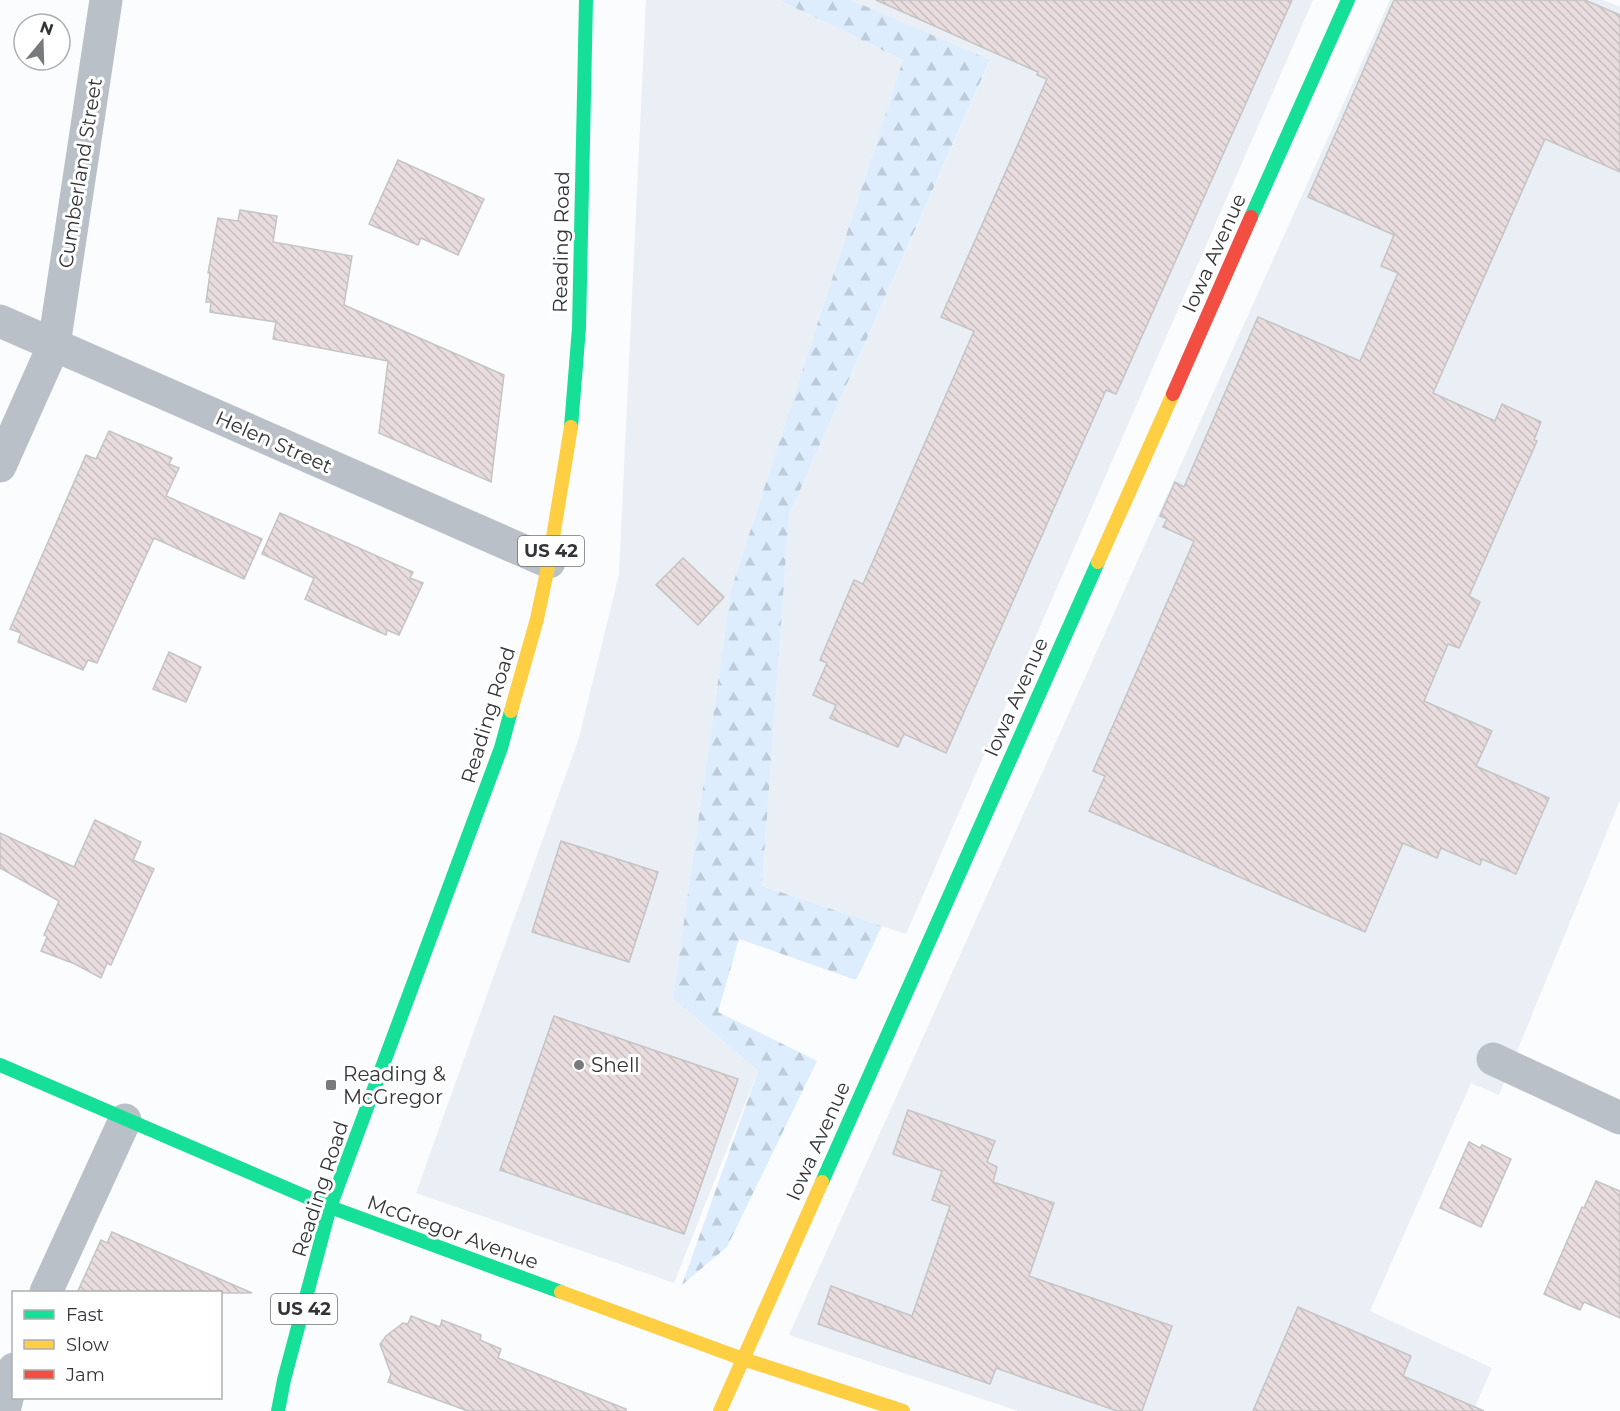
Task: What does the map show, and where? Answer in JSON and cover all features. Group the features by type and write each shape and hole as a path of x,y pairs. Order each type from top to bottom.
{"street":[{"name":"Cumberland Street","path":"0,466 54,345 106,0"},
{"name":"Reading Road","path":"278,1411 284,1380 330,1207 501,748 537,619 569,446 579,328 586,0"},
{"name":"Iowa Avenue","path":"720,1411 1348,0"},
{"name":"Helen Street","path":"0,321 549,562"},
{"path":"1493,1059 1620,1118"},
{"name":"McGregor Avenue","path":"0,1065 330,1207 743,1359 903,1411"},
{"path":"47,1291 125,1120"},
{"path":"4,1411 12,1377"}],"shaded area":[{"path":"646,0 779,0 903,60 731,590 673,998 758,1071 674,1283 416,1193 579,738 619,574"},
{"path":"851,0 1313,0 906,934 762,886 789,515 990,61"},
{"path":"1390,0 1603,0 1620,7 1620,800 1499,1095 1471,1083 1370,1311 1492,1368 1473,1411 1018,1411 789,1335"}],"green space":[{"path":"779,0 851,0 990,60 789,515 762,886 882,926 856,980 739,939 718,1012 817,1061 727,1247 682,1285 758,1071 673,998 731,590 903,60"}],"building":[{"path":"876,0 1292,0 1116,394 1106,390 946,753 904,734 898,747 830,718 836,705 813,695 827,663 820,660 854,580 863,584 974,331 941,317 1047,79 1037,75 1038,72"},
{"path":"1394,0 1585,0 1620,15 1620,172 1545,139 1433,393 1495,421 1502,404 1541,422 1534,440 1537,441 1469,596 1480,602 1459,648 1448,644 1424,701 1492,731 1476,766 1549,798 1516,874 1482,859 1480,865 1441,848 1437,858 1403,843 1365,932 1089,811 1105,776 1093,771 1194,541 1163,527 1167,519 1160,516 1175,482 1184,487 1258,317 1360,361 1398,273 1381,266 1394,235 1308,197"},
{"path":"398,160 484,199 458,255 421,238 418,245 369,224"},
{"path":"240,210 277,216 273,242 352,256 344,305 504,375 491,482 379,433 388,361 273,339 276,322 210,312 211,302 206,302 210,273 208,273 218,218 238,221"},
{"path":"109,431 172,458 169,464 179,468 166,496 262,539 244,579 154,538 97,663 88,660 83,670 18,642 21,633 10,629 86,455 96,459"},
{"path":"280,513 413,572 410,578 423,583 399,635 387,630 386,635 305,599 314,578 262,554"},
{"path":"683,558 724,597 698,625 656,585"},
{"path":"169,652 201,667 186,702 153,689"},
{"path":"95,820 141,842 133,860 154,869 111,965 107,963 101,978 75,964 41,951 47,937 44,935 59,901 0,868 0,833 74,867"},
{"path":"561,841 658,872 629,962 532,932"},
{"path":"554,1016 738,1079 684,1234 500,1170"},
{"path":"908,1110 995,1141 987,1162 997,1167 993,1182 1054,1203 1029,1276 1172,1326 1142,1411 1117,1411 996,1368 990,1384 818,1324 831,1286 912,1316 950,1206 932,1200 942,1171 893,1154"},
{"path":"1469,1142 1480,1148 1482,1145 1511,1159 1481,1227 1440,1208"},
{"path":"1596,1181 1620,1191 1620,1318 1584,1302 1580,1310 1544,1294 1582,1207 1584,1208"},
{"path":"112,1232 252,1293 78,1291 101,1240 107,1243"},
{"path":"1298,1307 1411,1356 1403,1376 1484,1411 1253,1411"},
{"path":"411,1316 440,1327 442,1320 481,1335 480,1340 501,1349 498,1358 626,1409 626,1411 468,1411 388,1382 391,1374 380,1344 386,1336 403,1323 408,1324"}],"traffic: fast":[{"path":"571,427 579,328 586,0"},
{"path":"1251,217 1348,0"},
{"path":"822,1182 1098,562"},
{"path":"278,1411 284,1380 330,1207 501,748 511,711"},
{"path":"0,1065 330,1207 561,1292"}],"traffic: slow":[{"path":"1098,562 1173,394"},
{"path":"511,711 537,619 549,562 571,427"},
{"path":"720,1411 822,1182"},
{"path":"561,1292 743,1359 903,1411"}],"traffic: jam":[{"path":"1173,394 1251,217"}],"place":[{"name":"Shell","path":"579,1065"},
{"name":"Reading & McGregor","path":"331,1085"}]}
